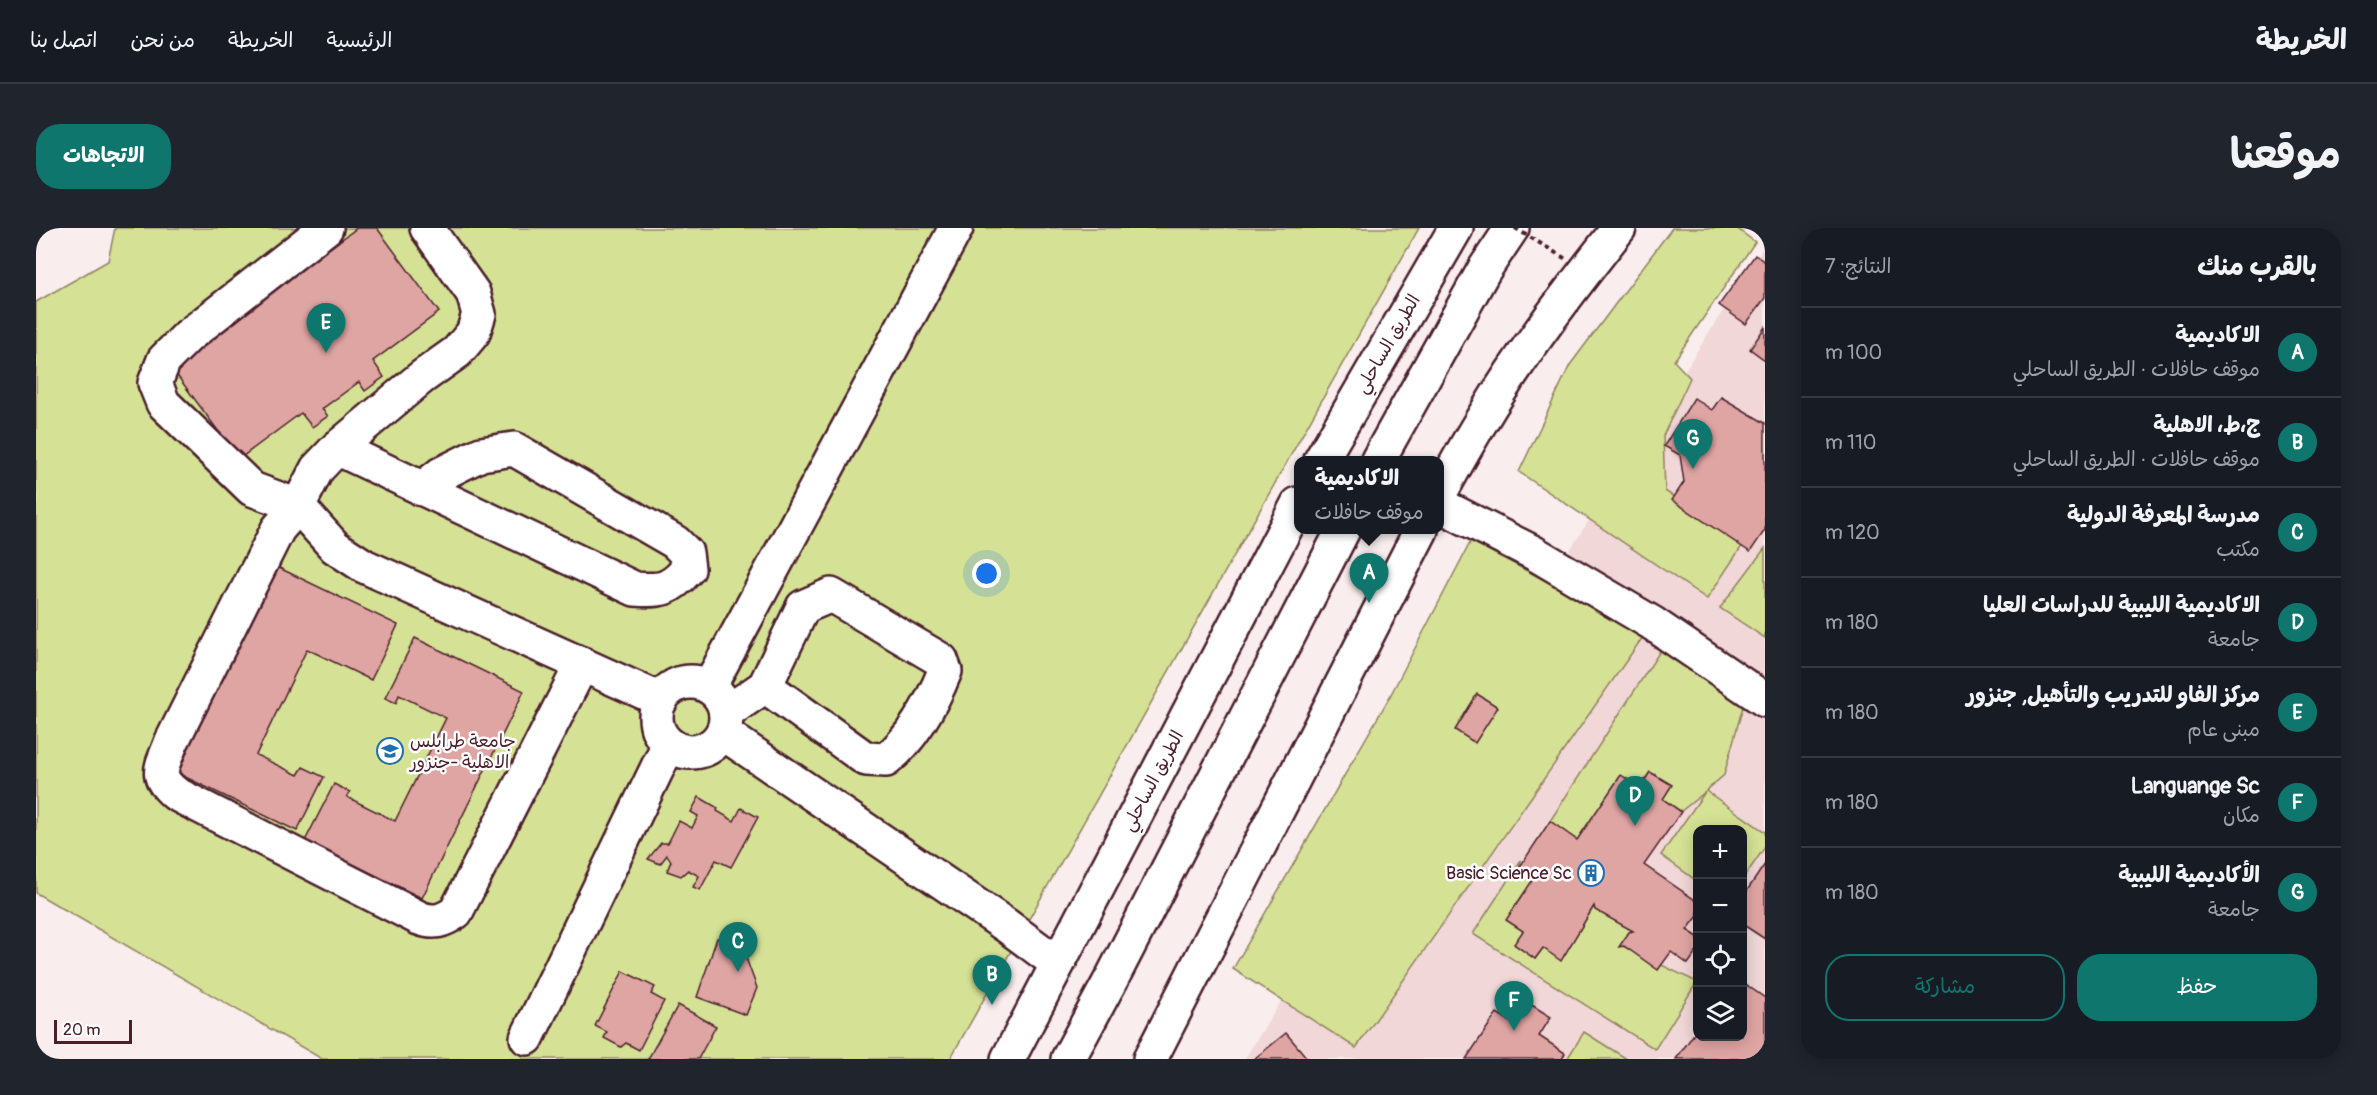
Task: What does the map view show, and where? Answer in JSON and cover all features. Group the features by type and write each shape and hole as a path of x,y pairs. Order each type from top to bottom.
{"main road":[{"path":"326,228 188,336 164,360 155,383 163,403 252,489 298,506 335,547 364,566 662,700"},
{"path":"427,228 473,293 480,314 473,333 457,351 337,448 317,469 298,506 278,529 171,743 161,772 163,783 176,794 418,918 430,923 444,920 456,912 582,664"},
{"path":"956,228 719,711 709,747 698,752 688,752 669,744 662,736 658,726 658,709 662,700 675,687 699,683 719,711 1057,963"},
{"name":"الطريق الساحلي","path":"1323,456 1456,228"},
{"path":"1380,456 1484,270 1514,228"},
{"path":"1484,270 1522,228"},
{"path":"1444,486 1483,417 1525,353 1576,281 1619,228"},
{"path":"337,448 422,489 635,589 659,591 676,583 688,569 686,553 675,542 514,449 481,454 441,474 422,489"},
{"path":"1444,507 1534,553 1652,623 1765,700"},
{"name":"الطريق الساحلي","path":"1008,1059 1294,513"},
{"path":"1068,1059 1340,534"},
{"path":"1150,1059 1419,534"},
{"path":"719,711 765,686 803,607 831,595 941,660 945,671 939,688 903,747 886,760 866,759 765,686"},
{"path":"527,1038 669,744"}],"path":[{"path":"1514,228 1566,259"}],"shaded area":[{"path":"1765,245 1765,1059 1245,1058"}],"green space":[{"path":"115,228 1419,228 950,1059 322,1059 36,893 36,302 108,261"},
{"path":"1672,228 1736,228 1755,242 1674,361 1690,378 1663,436 1665,491 1744,543 1707,599 1519,472 1570,365"},
{"path":"1471,541 1645,634 1356,1048 1233,969 1389,698"},
{"path":"1765,548 1765,638 1720,608"},
{"path":"1662,648 1745,699 1724,775 1706,791 1765,832 1765,847 1747,873 1747,825 1693,825 1693,878 1661,855 1705,792 1681,811 1663,799 1671,785 1650,772 1639,787 1621,775 1577,840 1550,821"},
{"path":"1521,860 1519,868 1534,878 1523,931 1515,945 1535,959 1543,948 1562,958 1594,906 1633,931 1624,947 1693,980 1693,988 1655,1049 1473,934"},
{"path":"1584,1032 1627,1059 1567,1059"}],"building":[{"path":"357,228 377,228 439,312 373,361 384,377 365,391 359,382 322,409 328,416 312,427 301,413 239,459 170,366"},
{"path":"1755,255 1765,262 1765,298 1746,324 1719,305"},
{"path":"1765,327 1765,360 1750,349"},
{"path":"1721,397 1765,423 1765,530 1750,552 1672,500 1684,482 1680,455 1664,446 1694,398 1712,410"},
{"path":"273,565 398,625 371,680 307,649 256,755 298,775 303,767 324,777 297,831 173,771"},
{"path":"415,638 524,691 422,898 305,841 334,784 350,792 347,797 395,821 446,718 399,695 396,703 385,698"},
{"path":"1477,694 1498,707 1475,743 1455,730"},
{"name":"Basic Science Sc","path":"1650,772 1672,785 1663,799 1681,812 1644,865 1693,899 1693,922 1687,930 1693,934 1693,957 1688,964 1671,952 1658,970 1624,946 1619,947 1629,932 1633,931 1595,910 1594,906 1561,961 1543,948 1535,959 1514,944 1523,931 1506,920 1534,878 1519,868 1550,821 1577,840 1621,775 1640,788"},
{"path":"699,797 734,821 741,808 758,817 731,867 716,860 700,890 693,887 699,876 688,870 681,876 667,871 671,861 667,855 660,864 648,859 661,843 668,843 679,821 692,828 698,816 691,812"},
{"path":"1765,864 1765,939 1747,927 1747,891"},
{"path":"717,938 742,947 757,988 746,1015 697,997"},
{"path":"623,971 655,987 651,994 664,1001 639,1050 626,1043 621,1047 604,1038 607,1032 595,1026"},
{"path":"1747,985 1765,998 1765,1045 1755,1059 1676,1059 1693,1035 1693,1041 1747,1041"},
{"path":"1530,1004 1551,1017 1539,1036 1565,1053 1562,1059 1466,1059 1497,1013 1516,1025"},
{"path":"678,1005 716,1026 698,1059 648,1059"},
{"path":"1286,1033 1308,1059 1254,1059"}],"place":[{"name":"مركز الفاو للتدريب والتأهيل, جنزور","path":"326,353"},
{"name":"الأكاديمية الليبية","path":"1693,469"},
{"name":"الاكاديمية","path":"1369,603"},
{"name":"جامعة طرابلس الاهلية -جنزور","path":"390,751"},
{"name":"الاكاديمية الليبية للدراسات العليا","path":"1635,826"},
{"name":"Basic Science Sc","path":"1591,873"},
{"name":"مدرسة المعرفة الدولية","path":"738,972"},
{"name":"ج،ط، الاهلية","path":"992,1005"},
{"name":"Languange Sc","path":"1514,1031"}]}
